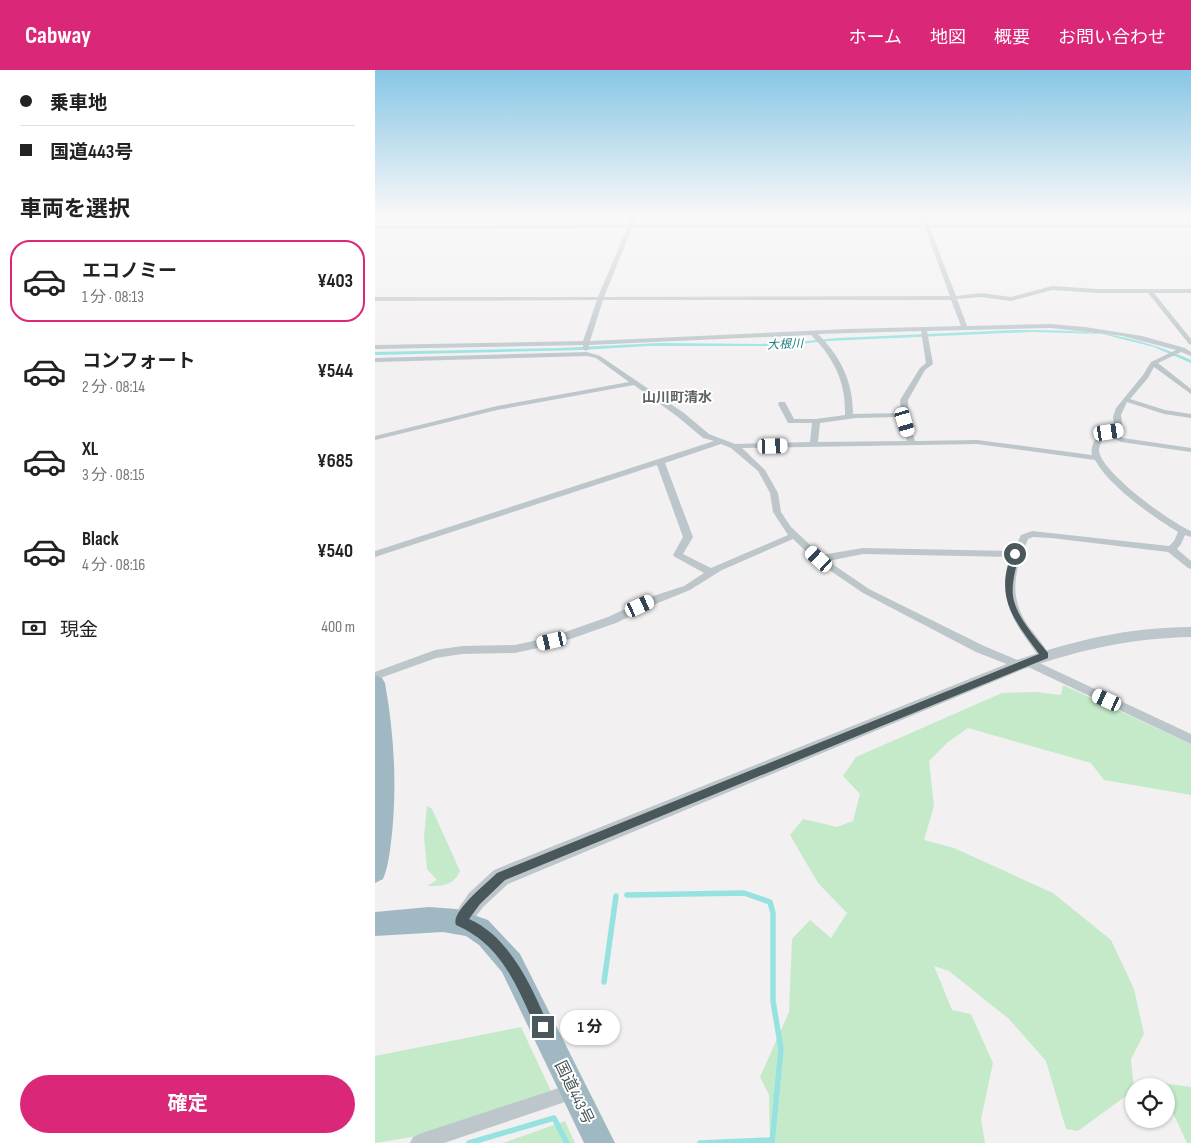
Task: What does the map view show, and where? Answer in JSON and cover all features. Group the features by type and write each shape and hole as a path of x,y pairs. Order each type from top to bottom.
{"highway":[{"path":"375,683 382,720 383,794 380,844 375,871"},
{"name":"国道443号","path":"375,924 416,920 460,921 478,929 495,942 511,964 600,1143"}],"street":[{"path":"587,354 586,344 614,266"},
{"path":"941,266 965,329"},
{"path":"375,299 953,298 981,295 1011,299 1051,288 1191,291"},
{"path":"1150,290 1191,345 1153,363 1150,373 1117,415 1119,431 1104,433 1095,444 1098,458 1135,497 1186,533 1171,549"},
{"path":"375,347 586,344 813,333 924,331 994,326 1073,327 1137,337 1181,349 1191,354"},
{"path":"911,442 905,415 905,400 922,369 929,364 924,331"},
{"path":"813,333 830,352 844,373 851,394 849,417"},
{"path":"375,360 587,354 598,357 705,436 734,446 911,442 998,443 1098,458"},
{"path":"1153,363 1191,392"},
{"path":"375,438 497,408 635,383"},
{"path":"1127,400 1164,412 1191,416"},
{"path":"782,404 791,421 905,415"},
{"path":"814,444 817,421"},
{"path":"1109,432 1121,440 1191,450"},
{"path":"375,554 720,442"},
{"path":"734,446 761,470 774,493 777,512 793,536 819,559 867,591 980,649 1023,664 1191,739"},
{"path":"660,461 688,537 678,555 711,573"},
{"path":"1045,656 1023,626 1010,600 1009,581 1015,554 1024,536 1033,534 1171,549 1191,566"},
{"path":"375,676 435,654 461,650 515,649 552,641 612,620 687,588 711,573 793,536"},
{"path":"819,559 863,552 1015,554"},
{"path":"460,921 476,900 501,877 1023,664 1098,639 1134,633 1191,632"},
{"path":"419,1143 575,1091"}],"green space":[{"path":"1063,685 1191,744 1191,795 1104,780 1091,763 968,728 948,742 929,761 934,806 924,840 954,848 1053,893 1111,940 1134,989 1144,1034 1131,1059 1133,1078 1125,1078 1125,1097 1078,1131 1066,1129 1046,1061 1009,1019 949,971 934,966 952,1010 971,1014 993,1063 981,1119 985,1143 770,1143 769,1095 760,1077 789,1012 792,939 810,920 831,938 847,913 818,883 790,835 803,819 837,827 853,821 860,794 843,776 856,757 1002,693 1037,692 1061,695"},
{"path":"427,806 432,809 460,871 454,880 447,884 427,886 437,880 427,869 424,837"},
{"path":"521,1027 551,1091 412,1137 375,1143 375,1056"},
{"path":"1175,1085 1191,1087 1191,1143 1187,1143 1175,1117"},
{"path":"565,1121 575,1143 503,1143"}],"water":[{"name":"大根川","path":"1014,330 1070,331 1115,335 1159,347 1191,360 1191,363 1154,347 1102,334 1032,332 828,341 780,346 649,346 581,350 375,355 375,352 560,348 659,343 777,344 838,338"}],"waterway":[{"path":"627,895 744,893 770,902 773,913 773,1001 781,1049 772,1143"},
{"path":"604,982 616,896"},
{"path":"469,1143 554,1118 567,1143"},
{"path":"700,1143 772,1140"}],"district":[{"name":"山川町清水","path":"677,397"}],"route":[{"path":"543,1027 511,964 495,942 478,929 460,921 476,900 501,877 1045,656 1023,626 1010,600 1009,581 1015,554"}]}
